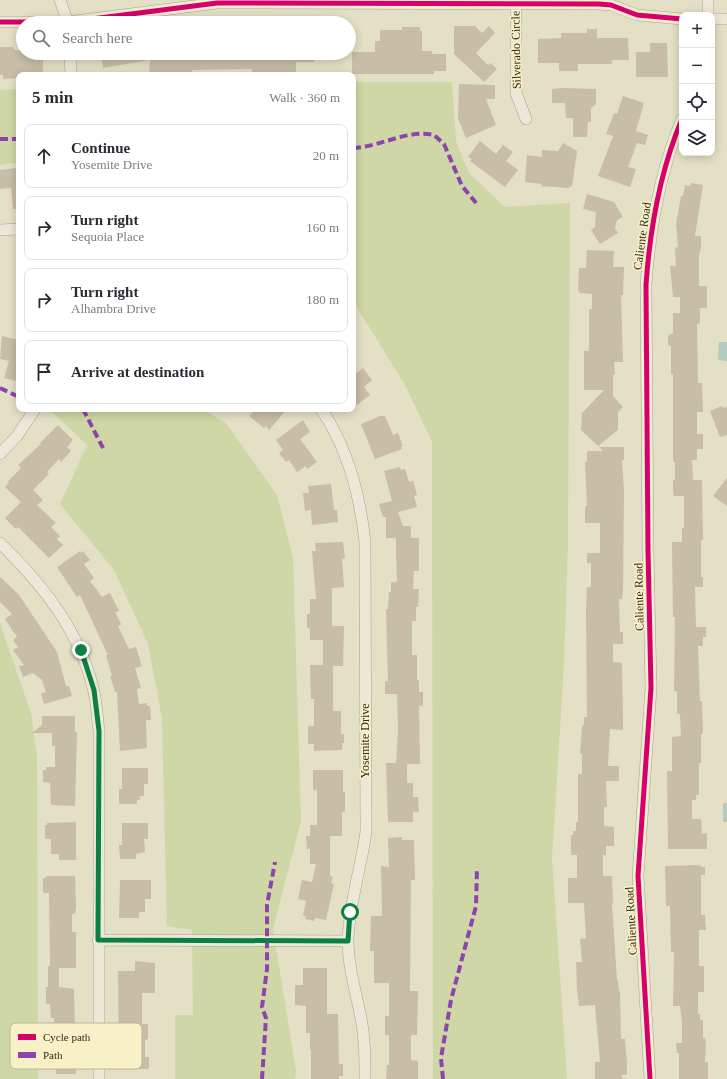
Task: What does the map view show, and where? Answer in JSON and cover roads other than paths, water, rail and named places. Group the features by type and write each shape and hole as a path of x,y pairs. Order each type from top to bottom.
{"street":[{"path":"60,0 66,16"},
{"path":"708,0 708,12"},
{"path":"115,16 217,3 516,4 611,5 637,15 679,19"},
{"name":"Silverado Circle","path":"516,4 516,93 526,119"},
{"path":"715,19 727,19"},
{"path":"0,22 16,22"},
{"path":"70,60 71,72"},
{"name":"Caliente Road","path":"650,1079 638,876 651,688 648,550 646,285 649,247 659,193 676,134 682,120"},
{"path":"0,230 16,229"},
{"path":"0,454 17,436 33,412"},
{"name":"Yosemite Drive","path":"323,412 328,419 349,464 361,507 364,542 366,832 350,912 348,941 350,970 365,1046 365,1079"},
{"path":"0,543 44,591 65,618 81,650 94,690 99,731 99,1023"},
{"path":"98,940 348,941"},
{"path":"99,1069 99,1079"}]}
